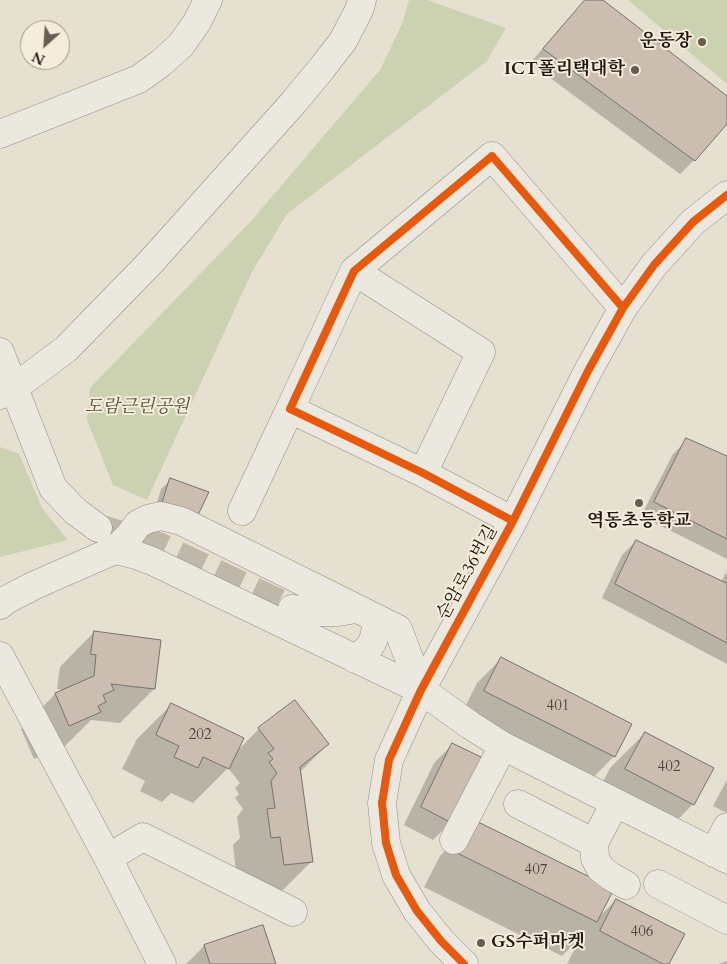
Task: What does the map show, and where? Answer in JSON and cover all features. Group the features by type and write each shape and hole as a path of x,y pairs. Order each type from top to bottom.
{"street":[{"path":"0,134 140,79 181,45 197,22 208,0"},
{"path":"7,391 66,349 162,250 322,68 343,41 362,0"},
{"path":"242,511 354,271 492,156 623,308"},
{"name":"순암로36번길","path":"464,964 417,911 396,874 386,843 382,803 389,760 421,690 513,521 588,371 623,308 654,264 693,222 727,195"},
{"path":"354,271 481,352 423,473"},
{"path":"0,352 7,391 53,488 75,511 98,528"},
{"path":"290,409 423,473 513,521"},
{"path":"0,605 35,585 115,550 138,524 148,519 162,516 181,521 398,629 421,690"},
{"path":"115,550 152,561 421,690 503,746 721,856 727,827"},
{"path":"330,647 292,609 330,613 366,613"},
{"path":"355,659 372,644 376,632 366,613"},
{"path":"0,656 108,858 162,964"},
{"path":"454,840 503,746"},
{"path":"615,803 594,843 595,858 600,868 626,885"},
{"path":"518,804 594,843"},
{"path":"108,858 143,837 292,912"},
{"path":"658,884 727,920"}],"green space":[{"name":"도람근린공원","path":"409,0 427,0 506,28 487,61 287,214 252,272 147,500 113,485 87,420 90,388 252,220 380,70 402,24"},
{"name":"운동장","path":"628,0 727,0 727,84"},
{"path":"0,447 19,454 42,508 68,540 0,557"}],"building":[{"path":"585,0 603,0 727,96 727,124 695,161 543,49"},
{"path":"686,438 727,456 727,539 654,502"},
{"path":"170,478 209,492 197,517 161,507"},
{"path":"636,540 727,582 727,643 615,584"},
{"path":"94,631 161,640 155,689 111,684 114,690 103,695 106,702 98,706 101,712 69,726 55,693 94,676 96,655 91,654"},
{"path":"501,657 632,724 615,757 484,691"},
{"path":"295,700 329,744 300,767 313,862 284,865 280,837 271,838 267,809 275,808 271,781 277,773 269,762 273,759 268,753 274,749 258,728"},
{"path":"171,703 244,738 229,769 203,757 198,768 174,757 179,746 156,735"},
{"path":"645,732 714,768 694,805 625,769"},
{"path":"452,743 483,758 452,823 421,807"},
{"path":"474,820 614,889 597,922 457,853"},
{"path":"616,899 685,934 669,964 663,964 600,931"},
{"path":"263,925 276,964 210,964 204,945"}],"tunnel":[{"path":"98,528 158,546 292,609"}],"cycle path":[{"path":"513,521 423,473 290,409 354,271 492,156 623,308"},
{"path":"464,964 441,941 417,911 396,875 386,843 382,803 389,760 421,690 513,521 588,371 623,308 654,265 693,222 727,195"}],"place":[{"name":"운동장","path":"702,42"},
{"name":"ICT폴리택대학","path":"635,70"},
{"name":"역동초등학교","path":"639,503"},
{"name":"GS수퍼마켓","path":"481,943"}]}
